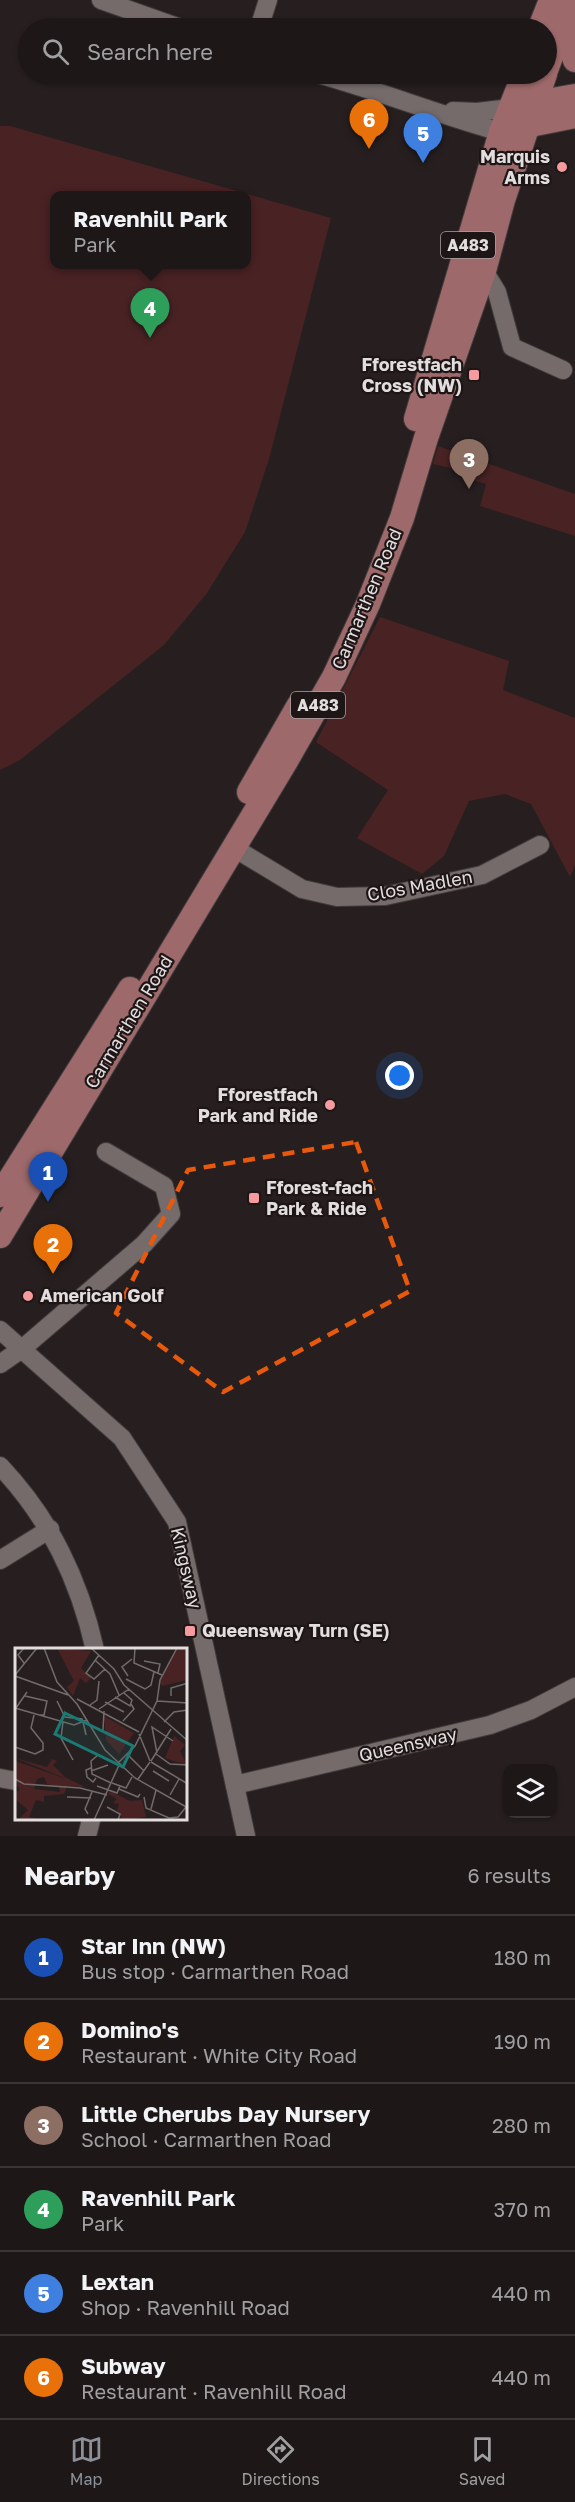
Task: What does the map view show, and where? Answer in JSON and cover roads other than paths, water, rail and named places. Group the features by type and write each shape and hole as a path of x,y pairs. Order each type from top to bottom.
{"main road":[{"path":"550,18 563,5"},
{"path":"563,5 567,39 575,60"},
{"name":"Carmarthen Road","path":"557,29 563,5"},
{"name":"Carmarthen Road","path":"1,1192 117,1011 236,815 342,629 377,546 501,132 520,84"},
{"name":"Carmarthen Road","path":"0,1236 234,848 334,677 381,574 484,271 503,200 542,84"},
{"path":"511,108 575,96"},
{"path":"501,132 575,116"}],"street":[{"path":"100,0 151,18"},
{"path":"262,18 268,0"},
{"path":"353,84 501,132"},
{"path":"436,111 477,112 511,108"},
{"path":"484,271 497,292 512,347 563,370"},
{"name":"Clos Madlen","path":"234,848 302,889 337,897 384,896 482,875 540,845"},
{"path":"0,1364 23,1348 144,1244 171,1214 164,1186 106,1152"},
{"name":"Kingsway","path":"0,1330 122,1438 177,1522 246,1836"},
{"path":"0,1466 20,1487 50,1529 87,1613 95,1648"},
{"path":"0,1560 50,1529"},
{"name":"Queensway","path":"235,1785 490,1725 531,1710 575,1687"},
{"path":"0,1778 15,1781"},
{"path":"87,1836 92,1821"}],"place":[{"name":"Subway","path":"369,149"},
{"name":"Lextan","path":"423,163"},
{"name":"Marquis Arms","path":"562,167"},
{"name":"Ravenhill Park","path":"150,338"},
{"name":"Fforestfach Cross (NW)","path":"474,375"},
{"name":"Little Cherubs Day Nursery","path":"469,489"},
{"name":"Fforestfach Park and Ride","path":"330,1105"},
{"name":"Fforest-fach Park & Ride","path":"254,1198"},
{"name":"Star Inn (NW)","path":"48,1202"},
{"name":"Domino's","path":"53,1274"},
{"name":"American Golf","path":"28,1296"},
{"name":"Queensway Turn (SE)","path":"190,1631"}]}
